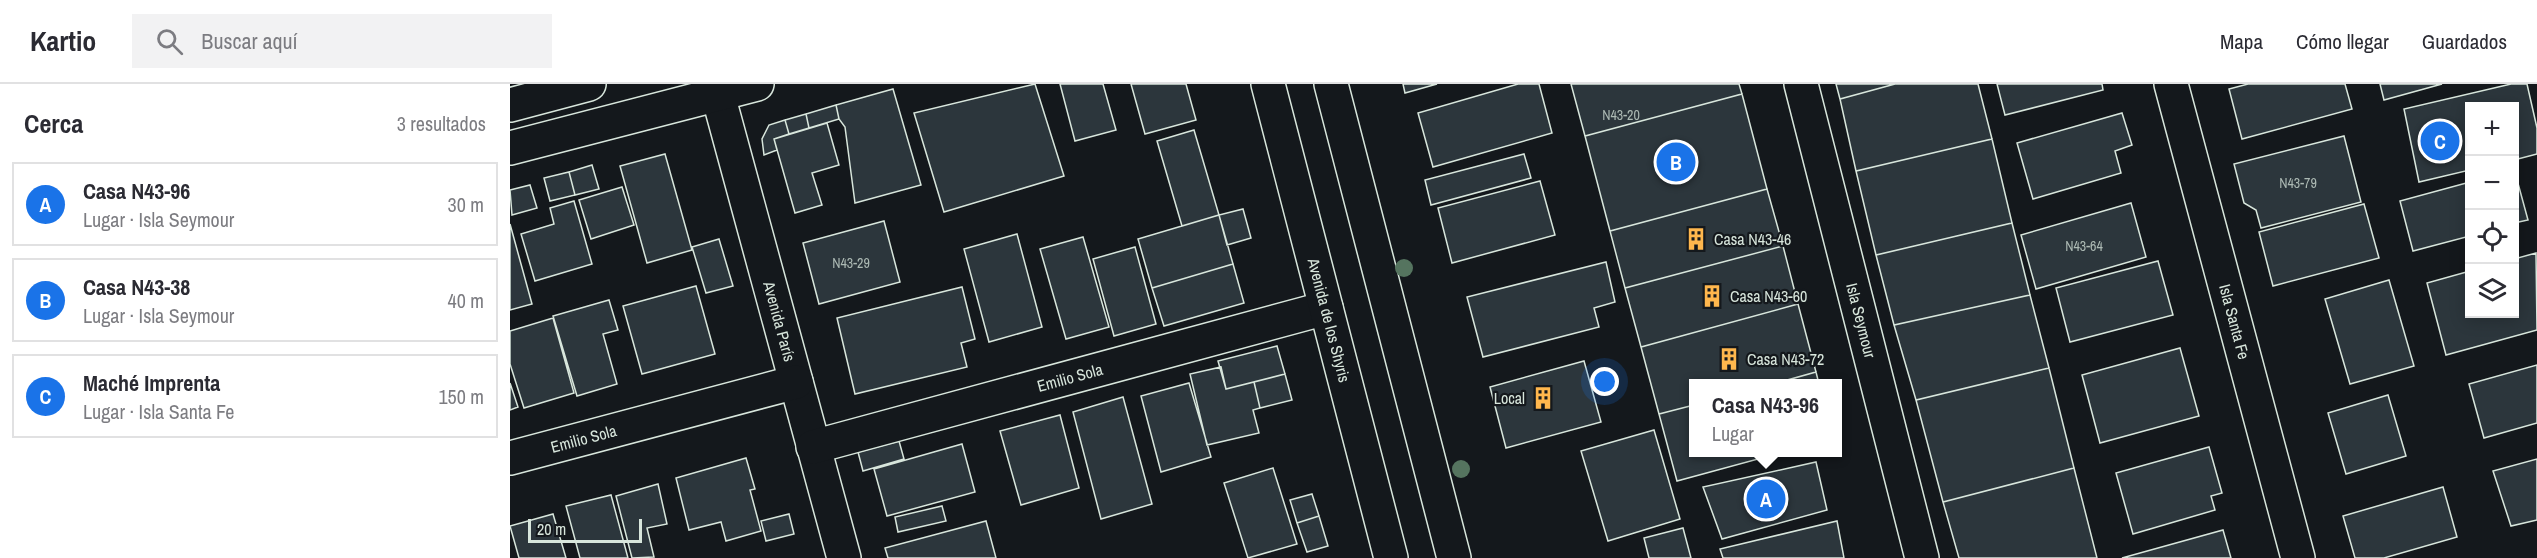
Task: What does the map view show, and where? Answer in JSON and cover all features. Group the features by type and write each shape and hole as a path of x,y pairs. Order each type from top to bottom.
{"street":[{"path":"510,105 589,84"},
{"path":"510,148 716,89 757,84"},
{"name":"Avenida de los Shyris","path":"1268,84 1391,558"},
{"path":"1331,84 1454,558"},
{"name":"Isla Seymour","path":"1801,84 1923,558"},
{"name":"Isla Santa Fe","path":"2170,84 2298,558"},
{"name":"Avenida París","path":"716,89 844,558"},
{"name":"Emilio Sola","path":"813,447 1326,308"},
{"name":"Emilio Sola","path":"510,458 796,382"}],"building":[{"path":"1035,84 1064,176 944,212 914,113"},
{"path":"1060,84 1103,84 1116,130 1075,141"},
{"path":"1131,84 1186,84 1196,120 1145,134"},
{"path":"1403,84 1437,84 1405,93"},
{"path":"1518,84 1539,84 1552,133 1433,167 1418,113"},
{"path":"1571,84 1739,84 1742,94 1585,136"},
{"path":"1836,84 1895,84 1840,99"},
{"path":"1895,84 1978,84 1992,139 1856,171 1840,99"},
{"path":"1997,84 2102,84 2103,90 2005,115"},
{"path":"2248,84 2345,84 2352,109 2242,139 2229,89"},
{"path":"2380,84 2442,84 2384,100"},
{"path":"2511,84 2527,84 2537,128 2537,154 2519,159 2519,102 2465,102 2465,171 2419,182 2404,109"},
{"path":"893,89 921,185 855,203 845,127 839,119 836,105"},
{"path":"1742,94 1767,189 1610,231 1585,136"},
{"path":"836,105 839,119 809,128 806,114"},
{"path":"2122,113 2132,145 2115,151 2121,173 2033,199 2017,143"},
{"path":"806,114 809,128 789,134 785,120"},
{"path":"785,120 789,134 774,139 777,150 764,155 762,139 769,125"},
{"path":"827,123 839,165 812,173 822,205 795,213 774,139"},
{"path":"1194,130 1219,215 1182,226 1157,141"},
{"path":"2344,136 2361,202 2261,228 2256,210 2244,203 2234,164"},
{"path":"1992,139 2012,223 1876,255 1856,171"},
{"path":"665,154 692,250 647,263 620,166"},
{"path":"1524,154 1531,178 1431,205 1425,180"},
{"path":"592,165 599,189 575,195 569,172"},
{"path":"569,172 575,195 550,201 544,178"},
{"path":"1540,181 1555,235 1452,263 1438,208"},
{"path":"2465,183 2465,237 2413,251 2400,201"},
{"path":"530,185 537,208 512,215 510,190"},
{"path":"622,187 634,225 591,239 579,200"},
{"path":"2519,187 2528,220 2519,222"},
{"name":"Casa N43-46","path":"1767,189 1783,246 1625,288 1610,231"},
{"path":"574,201 592,264 535,281 521,234 554,224 550,208"},
{"path":"2131,203 2146,257 2036,289 2021,235"},
{"path":"2364,204 2379,258 2273,286 2259,232"},
{"path":"1243,209 1251,238 1227,245 1219,215"},
{"path":"1219,215 1233,264 1152,288 1138,239"},
{"path":"884,221 900,282 819,304 803,243"},
{"path":"2012,223 2030,295 1894,325 1876,255"},
{"path":"510,224 532,304 510,310"},
{"path":"1017,234 1042,327 989,342 964,249"},
{"path":"1083,237 1109,327 1066,339 1040,249"},
{"path":"719,239 733,286 706,293 692,247"},
{"name":"Casa N43-60","path":"1783,246 1798,304 1641,347 1625,288"},
{"path":"1135,247 1156,324 1114,336 1093,259"},
{"path":"2536,253 2537,330 2446,355 2427,283 2465,272 2465,318 2519,318 2519,258"},
{"path":"2158,261 2173,315 2070,342 2056,288"},
{"path":"1606,262 1615,302 1594,308 1599,327 1483,357 1467,297"},
{"path":"1233,264 1244,303 1164,326 1152,288"},
{"path":"2389,280 2414,366 2350,384 2325,299"},
{"path":"696,286 715,354 642,374 623,306"},
{"path":"962,287 975,339 961,343 967,367 855,394 837,318"},
{"path":"2030,295 2049,368 1916,400 1894,325"},
{"path":"609,300 618,330 603,334 617,384 577,396 553,316"},
{"name":"Casa N43-72","path":"1798,304 1816,372 1791,379 1689,379 1689,406 1659,414 1641,347"},
{"path":"553,318 574,393 524,408 510,364 510,331"},
{"path":"1277,346 1285,374 1226,389 1218,361"},
{"path":"2180,348 2199,416 2100,443 2082,375"},
{"name":"Local","path":"1584,361 1601,422 1506,448 1490,387"},
{"path":"2537,365 2537,423 2484,438 2469,384"},
{"path":"1221,367 1226,389 1254,382 1260,408 1253,410 1259,433 1207,445 1190,374"},
{"path":"2049,368 2074,468 1943,502 1916,400"},
{"path":"1816,372 1818,379 1791,379"},
{"path":"1285,374 1292,400 1260,408 1254,382"},
{"path":"510,383 518,407 510,410"},
{"path":"1189,383 1211,457 1161,472 1141,396"},
{"path":"2388,395 2406,456 2346,474 2328,413"},
{"path":"1123,397 1152,504 1101,519 1073,412"},
{"path":"1689,406 1689,457 1766,457 1677,481 1659,414"},
{"path":"1060,415 1079,488 1021,505 1000,431"},
{"path":"1654,430 1680,519 1608,541 1581,451"},
{"path":"899,441 904,459 863,471 858,452"},
{"path":"962,444 975,492 887,516 874,469"},
{"path":"2209,447 2222,493 2211,496 2215,510 2133,534 2116,473"},
{"path":"746,458 755,489 750,490 761,531 726,541 721,522 689,530 676,478"},
{"path":"2537,459 2537,520 2511,526 2493,471"},
{"path":"1816,462 1827,510 1722,539 1703,487"},
{"path":"1273,468 1297,544 1248,558 1224,483"},
{"path":"2074,468 2097,558 1959,558 1943,502"},
{"path":"658,484 667,524 647,528 654,557 632,558 616,496"},
{"path":"2443,487 2457,537 2384,558 2355,558 2343,516"},
{"path":"1312,494 1319,516 1297,523 1290,500"},
{"path":"611,495 628,558 580,558 566,506"},
{"path":"942,506 946,521 898,532 895,517"},
{"path":"553,514 566,558 519,558 510,526"},
{"path":"789,514 794,534 766,541 761,521"},
{"path":"1319,516 1328,546 1307,552 1297,523"},
{"path":"986,521 996,558 888,558 885,548"},
{"path":"1837,521 1844,558 1723,558 1720,549"},
{"path":"1683,528 1691,558 1649,558 1644,538"},
{"path":"2223,530 2231,558 2122,558"}],"place":[{"name":"Maché Imprenta","path":"2440,141"},
{"name":"Casa N43-38","path":"1676,162"},
{"name":"Casa N43-46","path":"1696,239"},
{"name":"Casa N43-60","path":"1712,296"},
{"name":"Casa N43-72","path":"1729,359"},
{"name":"Local","path":"1543,398"},
{"name":"Casa N43-96","path":"1766,499"}]}
